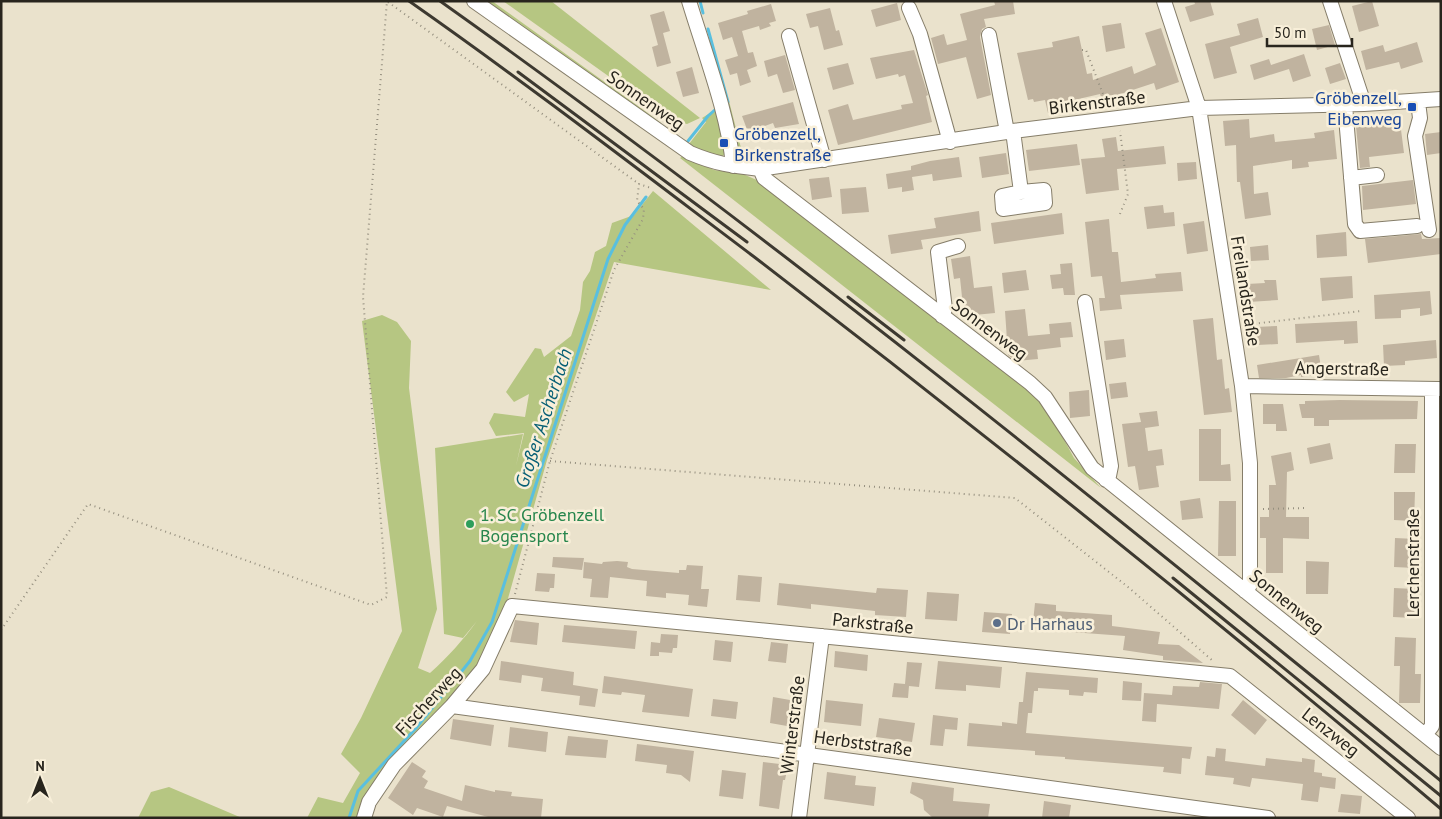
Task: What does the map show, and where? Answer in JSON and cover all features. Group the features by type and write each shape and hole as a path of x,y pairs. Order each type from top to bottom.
{"street":[{"name":"Sonnenweg","path":"474,1 690,153 714,164 760,169 764,178 1046,398 1085,460 1106,480 1441,748"},
{"path":"689,1 724,118 732,150 733,166"},
{"name":"Freilandstraße","path":"1164,1 1199,108 1242,386 1250,463 1250,585 1245,591"},
{"path":"1330,1 1364,104"},
{"path":"909,8 920,34 950,142"},
{"path":"789,36 824,160"},
{"path":"989,36 1021,192"},
{"name":"Birkenstraße","path":"760,169 950,142 1114,115 1199,108 1345,105 1441,100"},
{"path":"1345,105 1355,224 1360,231 1423,228 1415,136 1420,118 1418,102"},
{"path":"1351,178 1377,175"},
{"path":"942,316 946,309 938,252 958,246"},
{"path":"1085,302 1111,466 1106,480"},
{"name":"Angerstraße","path":"1242,386 1436,389"},
{"name":"Lerchenstraße","path":"1425,735 1432,726 1430,553 1436,389"},
{"name":"Parkstraße","path":"512,606 1230,676"},
{"name":"Fischerweg","path":"364,818 370,802 394,765 452,706 483,669 512,606"},
{"name":"Winterstraße","path":"799,818 822,636"},
{"name":"Lenzweg","path":"1230,676 1408,818"},
{"name":"Herbststraße","path":"452,706 1268,818"}],"path":[{"path":"387,1 639,184 651,188"},
{"path":"1,630 88,504 372,605 387,597 364,297 387,1"},
{"path":"1082,50 1086,50 1098,83 1114,115 1128,194 1120,214"},
{"path":"1094,85 1098,83"},
{"path":"512,606 550,461 614,270 643,219 644,209 637,201 639,184"},
{"path":"1233,326 1361,312"},
{"path":"550,461 1015,498 1128,587 1230,676"},
{"path":"1249,509 1305,508"}],"green space":[{"path":"486,1 492,1 645,111 661,123 663,128"},
{"path":"503,1 551,1 700,118 687,124 670,120"},
{"path":"729,101 741,148 729,147 726,153 719,159 707,156 689,144 706,122 702,118"},
{"path":"684,155 714,170 743,174 759,181 1025,385 1049,412 1074,458 1101,488 680,158"},
{"path":"653,191 771,290 614,262 547,460 507,602 480,664 360,818 307,818 318,797 343,803 360,773 341,754 361,718 402,631 362,321 382,315 397,322 411,341 409,388 437,609 418,668 430,673 455,648 477,621 463,638 444,634 435,448 523,434 516,466 524,433 496,436 489,423 494,413 525,417 529,394 514,402 506,392 535,348 541,349 544,357 571,336 580,310 583,282 590,271 595,252 606,246 612,223 634,215"},
{"path":"169,787 242,818 138,818 151,792"}],"building":[{"path":"994,1 1013,1 1015,14 984,19 986,27 982,29 980,37 991,95 977,99 966,57 938,64 931,38 944,34 947,45 967,40 960,14 995,5"},
{"path":"1194,1 1210,1 1214,15 1190,22 1185,7 1195,4"},
{"path":"1372,1 1379,26 1359,32 1352,6"},
{"path":"897,3 901,20 876,27 871,10"},
{"path":"771,4 776,21 769,23 771,26 760,30 759,26 742,31 748,53 753,52 757,66 747,70 751,82 740,86 737,73 730,75 725,60 738,56 732,37 723,40 718,23 748,14 747,11"},
{"path":"830,8 836,31 839,30 843,45 824,50 818,26 810,28 806,14"},
{"path":"664,11 670,31 663,33 671,63 657,67 652,47 658,45 650,15"},
{"path":"1258,18 1263,37 1230,47 1237,73 1214,79 1205,44 1240,35 1237,24"},
{"path":"1121,23 1125,48 1106,52 1102,26"},
{"path":"1329,25 1335,45 1317,50 1312,29"},
{"path":"1161,28 1179,82 1156,90 1154,83 1102,100 1100,94 1057,104 1059,111 1048,113 1045,100 1034,102 1033,99 1028,100 1017,53 1053,47 1052,42 1079,36 1087,74 1092,73 1093,80 1132,66 1134,74 1156,65 1145,33"},
{"path":"1417,42 1423,62 1401,69 1399,62 1366,70 1361,51 1383,45 1385,52"},
{"path":"914,50 928,95 926,96 932,122 838,145 828,110 848,104 853,120 902,109 901,105 913,103 905,75 899,77 898,74 876,79 870,58"},
{"path":"1304,54 1311,76 1293,82 1289,69 1254,80 1250,65 1269,59 1271,65"},
{"path":"785,55 795,90 783,93 777,74 768,77 764,61"},
{"path":"848,63 854,84 833,90 827,68"},
{"path":"1340,63 1346,79 1330,84 1325,68"},
{"path":"692,67 699,93 683,97 676,72"},
{"path":"793,102 799,124 775,128 773,123 748,132 742,116"},
{"path":"1365,115 1366,126 1400,122 1404,153 1369,157 1370,167 1360,168 1355,116"},
{"path":"1249,119 1250,138 1274,134 1275,142 1315,138 1314,133 1334,130 1337,159 1308,162 1309,167 1292,169 1292,160 1253,166 1254,194 1268,192 1271,215 1245,219 1240,182 1237,182 1236,145 1225,146 1223,121"},
{"path":"1441,132 1441,153 1427,155 1425,134"},
{"path":"1116,137 1118,151 1164,146 1166,164 1117,169 1119,190 1086,194 1081,159 1105,157 1102,139"},
{"path":"1077,144 1080,165 1029,171 1026,150"},
{"path":"1006,153 1009,174 982,178 979,157"},
{"path":"959,157 962,177 933,181 932,174 912,177 914,190 902,192 902,187 888,189 886,174 911,170 911,166 930,161"},
{"path":"1196,162 1197,179 1178,181 1177,163"},
{"path":"829,177 832,197 812,200 809,179"},
{"path":"1413,180 1416,204 1363,210 1362,186"},
{"path":"866,187 869,212 842,214 840,189"},
{"path":"1163,205 1164,213 1174,212 1175,226 1147,229 1144,207"},
{"path":"979,211 981,231 921,240 923,249 891,254 888,235 936,228 934,218"},
{"path":"1062,213 1064,234 994,244 991,223"},
{"path":"1109,219 1112,252 1118,252 1121,282 1156,278 1155,274 1181,272 1183,291 1120,295 1122,309 1100,311 1099,298 1105,298 1102,276 1091,277 1085,222"},
{"path":"1204,221 1208,251 1187,254 1183,224"},
{"path":"1346,232 1347,256 1317,258 1316,235"},
{"path":"1421,234 1422,239 1441,238 1441,254 1368,263 1365,239"},
{"path":"1268,245 1269,260 1251,261 1250,247"},
{"path":"970,256 974,288 992,286 995,313 964,316 960,278 954,279 951,259"},
{"path":"1072,263 1075,295 1064,295 1063,288 1052,289 1050,275 1061,274 1060,264"},
{"path":"1026,270 1029,290 1004,293 1002,273"},
{"path":"1352,276 1353,298 1322,301 1320,278"},
{"path":"1264,280 1276,280 1278,300 1248,302 1247,284 1265,283"},
{"path":"1430,291 1432,314 1420,316 1420,308 1401,310 1401,318 1375,319 1374,295"},
{"path":"1025,309 1028,336 1050,334 1049,324 1071,322 1073,337 1060,338 1061,347 1037,350 1038,359 1015,361 1008,355 1005,311"},
{"path":"1213,318 1217,360 1222,359 1225,389 1229,388 1232,412 1204,415 1193,320"},
{"path":"1357,321 1358,343 1344,344 1344,340 1296,343 1295,324"},
{"path":"1277,326 1278,344 1257,345 1256,327"},
{"path":"1124,339 1126,357 1106,360 1104,341"},
{"path":"1436,340 1437,358 1405,361 1405,365 1384,366 1383,345"},
{"path":"1319,355 1322,374 1286,378 1259,378 1257,365"},
{"path":"1126,382 1128,397 1111,399 1109,384"},
{"path":"1089,390 1090,416 1070,418 1069,392"},
{"path":"1305,401 1418,401 1417,419 1329,420 1329,426 1314,426 1314,418 1302,418 1299,404 1305,404"},
{"path":"1263,404 1283,404 1287,431 1276,431 1276,424 1263,424"},
{"path":"1157,411 1159,426 1145,428 1148,451 1162,449 1164,465 1156,466 1159,487 1139,490 1135,466 1128,467 1122,424 1141,422 1139,413"},
{"path":"1199,429 1221,429 1221,465 1230,464 1231,481 1199,481"},
{"path":"1330,443 1333,459 1310,464 1307,448"},
{"path":"1395,444 1416,444 1415,473 1394,473"},
{"path":"1291,452 1294,470 1287,472 1286,517 1309,517 1309,539 1283,538 1283,573 1266,573 1266,538 1260,538 1260,517 1269,517 1269,485 1276,485 1271,456"},
{"path":"1394,492 1415,492 1414,521 1394,520"},
{"path":"1200,498 1203,518 1182,520 1180,501"},
{"path":"1219,501 1236,501 1236,556 1218,556"},
{"path":"1395,538 1416,539 1415,568 1394,567"},
{"path":"553,557 584,558 582,570 552,567"},
{"path":"1306,561 1329,562 1328,594 1306,594"},
{"path":"584,562 602,564 603,562 628,562 627,567 632,569 679,573 679,570 686,570 687,565 703,566 701,589 709,589 707,607 688,605 689,595 666,593 666,598 646,596 647,581 610,577 608,598 590,597 592,579 583,578"},
{"path":"537,573 555,574 554,588 550,588 549,592 535,591"},
{"path":"738,575 762,577 760,602 736,600"},
{"path":"779,583 876,593 877,588 908,590 906,617 875,615 875,611 811,604 811,609 777,605"},
{"path":"1394,588 1415,589 1414,618 1393,617"},
{"path":"927,592 959,594 957,621 925,619"},
{"path":"1035,603 1056,605 1056,611 1112,615 1112,626 1160,632 1158,644 1179,645 1203,663 1163,660 1163,656 1123,650 1125,636 1071,632 1072,625 1033,622"},
{"name":"Dr Harhaus","path":"984,612 1012,614 1010,634 982,632"},
{"path":"515,620 539,623 537,645 510,642"},
{"path":"564,625 637,631 635,649 562,642"},
{"path":"661,634 678,635 677,648 673,648 672,653 659,652 659,656 650,656 651,642 660,643"},
{"path":"1395,637 1416,638 1415,674 1421,674 1420,703 1399,703 1400,666 1394,666"},
{"path":"715,640 733,642 731,662 713,660"},
{"path":"771,642 788,644 786,663 768,661"},
{"path":"835,651 868,655 867,671 834,667"},
{"path":"501,661 574,672 573,685 598,689 595,707 579,705 580,696 541,691 543,678 522,675 521,683 499,680"},
{"path":"938,661 1002,667 1000,688 966,685 966,691 935,689"},
{"path":"907,662 922,663 919,687 909,686 908,698 892,697 894,683 905,684"},
{"path":"1026,672 1098,678 1097,693 1084,692 1083,696 1069,695 1069,690 1038,688 1038,691 1034,691 1032,713 1028,713 1026,733 1192,747 1190,759 1182,758 1181,774 1163,772 1164,767 1065,759 1065,757 1035,755 1035,751 967,746 969,723 1002,726 1002,722 1017,724 1019,702 1023,702"},
{"path":"604,676 693,689 689,717 642,712 645,695 622,692 621,695 602,693"},
{"path":"1123,681 1142,683 1141,701 1122,700"},
{"path":"1200,682 1222,684 1219,709 1157,704 1156,722 1142,721 1144,693 1172,695 1173,686 1199,687"},
{"path":"773,697 790,700 787,726 770,723"},
{"path":"713,699 738,702 736,719 711,716"},
{"path":"826,700 863,704 861,726 824,722"},
{"path":"1243,700 1267,720 1255,735 1231,715"},
{"path":"933,715 958,718 957,730 945,729 943,746 930,745"},
{"path":"879,718 915,723 912,742 876,737"},
{"path":"453,719 494,725 491,746 450,739"},
{"path":"510,727 548,732 546,752 508,747"},
{"path":"568,736 608,740 606,758 565,755"},
{"path":"637,744 694,751 690,782 681,775 666,773 667,765 635,761"},
{"path":"1216,748 1226,749 1225,761 1265,766 1266,758 1302,762 1302,758 1315,760 1314,772 1322,773 1322,776 1336,778 1335,789 1320,787 1318,802 1301,800 1303,784 1252,778 1250,787 1233,784 1234,778 1205,775 1207,756 1215,757"},
{"path":"412,762 426,771 422,777 428,781 424,788 462,801 465,785 495,792 495,790 512,792 511,796 543,799 541,818 492,818 447,806 443,817 417,808 413,815 388,798"},
{"path":"763,762 788,765 785,780 783,780 779,809 759,806"},
{"path":"722,770 746,773 743,799 719,796"},
{"path":"827,772 856,776 855,785 876,787 874,806 824,799"},
{"path":"912,782 954,788 953,801 990,804 988,818 933,818 924,810 923,800 910,793"},
{"path":"1341,794 1362,796 1360,814 1338,812"},
{"path":"1044,801 1071,805 1069,818 1042,818"}],"waterway":[{"name":"Großer Ascherbach","path":"700,1 703,13"},
{"name":"Großer Ascherbach","path":"708,29 728,102 725,104"},
{"name":"Großer Ascherbach","path":"688,141 717,108"},
{"name":"Großer Ascherbach","path":"349,818 358,791 416,728 470,661 492,622 608,259 625,225 646,197"}],"railway":[{"path":"409,1 625,159 928,391 1186,598 1441,809"},
{"path":"440,1 569,94 822,285 1071,481 1441,781"},
{"path":"518,72 747,242"},
{"path":"848,297 904,340"},
{"path":"1173,578 1441,796"}],"place":[{"name":"Gröbenzell, Eibenweg","path":"1412,107"},
{"name":"Gröbenzell, Birkenstraße","path":"724,143"},
{"name":"1. SC Gröbenzell Bogensport","path":"470,524"},
{"name":"Dr Harhaus","path":"997,623"}]}
